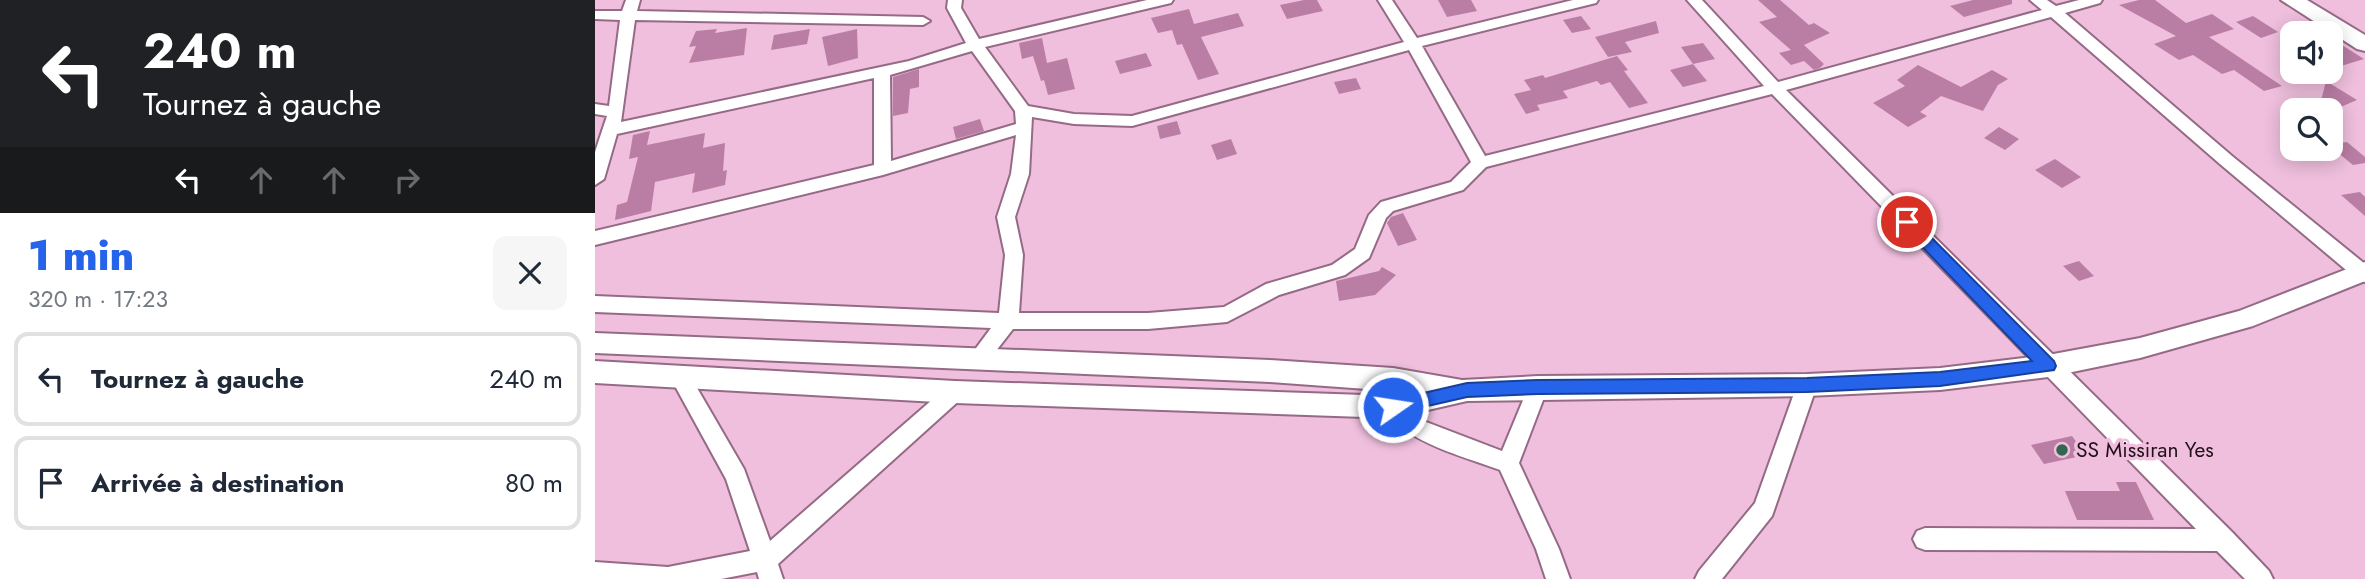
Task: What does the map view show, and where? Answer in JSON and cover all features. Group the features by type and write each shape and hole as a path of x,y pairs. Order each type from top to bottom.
{"highway":[{"path":"2292,0 2365,44"}],"main road":[{"path":"595,372 955,392 1393,407 1467,390 1807,385 1940,379 2048,366 2140,348 2244,319 2364,273"},
{"path":"595,343 1393,379 1467,390"}],"street":[{"path":"595,179 616,112 628,16 633,0"},
{"path":"955,0 954,8 975,44 1024,118 1020,174 1006,217 1014,255 1008,321 978,359"},
{"path":"611,130 912,65 975,44 1166,0"},
{"path":"1385,0 1480,163"},
{"path":"595,238 883,169 1024,118 1132,121 1413,44 1591,0"},
{"path":"1694,0 1775,88 2261,579"},
{"path":"2037,0 2055,12 2235,168 2364,273"},
{"path":"595,304 1008,321 1148,321 1227,314 1273,289 1338,270 1362,253 1378,215 1387,206 1457,186 1480,163 1775,88 2095,0"},
{"path":"595,15 923,21"},
{"path":"882,72 883,169"},
{"path":"595,109 616,112"},
{"path":"679,375 736,476 768,569"},
{"path":"1393,379 1393,407 1413,426 1508,463"},
{"path":"1707,579 1764,509 1807,385"},
{"path":"1538,387 1508,463 1524,501 1541,530 1558,579"},
{"path":"595,573 669,578 768,569 955,392"},
{"path":"1925,539 2224,540"}],"building":[{"path":"1317,0 1323,11 1287,19 1280,5"},
{"path":"1438,0 1471,0 1477,11 1447,17"},
{"path":"1758,0 1780,0 1809,25 1814,23 1830,33 1804,45 1824,64 1820,68 1814,70 1804,61 1791,65 1779,53 1791,50 1759,22 1777,17"},
{"path":"1973,0 2012,0 2012,4 1964,17 1950,6"},
{"path":"2139,0 2155,0 2186,23 2212,14 2234,29 2209,37 2282,86 2264,91 2234,70 2222,74 2193,55 2179,60 2154,44 2176,36 2119,5"},
{"path":"1189,9 1194,24 1238,13 1244,26 1201,37 1219,74 1198,80 1182,44 1177,45 1172,30 1158,33 1151,18"},
{"path":"1581,16 1591,29 1572,33 1563,20"},
{"path":"2253,16 2278,32 2261,38 2236,22"},
{"path":"1656,21 1659,33 1625,42 1632,52 1608,57 1595,37"},
{"path":"747,28 744,55 689,63 696,46 689,47 696,31 717,29 715,33"},
{"path":"810,29 807,44 771,50 774,35"},
{"path":"857,29 858,58 828,66 822,37"},
{"path":"1042,38 1047,63 1067,58 1075,89 1048,95 1033,56 1022,59 1019,43"},
{"path":"1703,43 1715,59 1693,64 1681,47"},
{"path":"2343,46 2364,59 2343,65"},
{"path":"1146,53 1152,66 1120,74 1115,61"},
{"path":"1617,56 1628,70 1624,71 1648,103 1629,108 1610,82 1601,85 1597,81 1563,91 1568,98 1537,105 1540,110 1526,114 1514,94 1531,90 1524,80 1543,75 1545,78"},
{"path":"1693,64 1707,81 1683,87 1670,70"},
{"path":"1918,65 1961,87 1992,70 2008,79 1998,85 1983,111 1941,96 1920,112 1927,116 1908,127 1873,103 1905,86 1897,80"},
{"path":"919,69 919,87 910,89 908,113 893,116 893,77"},
{"path":"1356,78 1361,89 1339,94 1334,82"},
{"path":"2325,84 2331,84 2357,100 2343,106 2343,98 2322,98"},
{"path":"980,119 984,131 956,139 953,127"},
{"path":"1177,121 1181,134 1160,139 1157,126"},
{"path":"1999,127 2019,139 2005,150 1984,138"},
{"path":"650,131 647,145 705,133 703,148 725,143 725,185 692,193 695,173 655,182 651,211 615,220 617,205 627,202 638,157 629,159 633,135"},
{"path":"1231,139 1237,154 1217,160 1211,145"},
{"path":"2343,142 2347,142 2365,157 2365,163 2353,165 2343,157"},
{"path":"2055,159 2081,177 2062,188 2035,170"},
{"path":"2360,192 2365,197 2365,216 2341,195"},
{"path":"1403,213 1417,240 1398,246 1387,223 1391,217"},
{"path":"2079,261 2094,276 2079,281 2063,266"},
{"path":"1382,267 1396,275 1375,295 1339,301 1336,281 1379,271"},
{"path":"2072,436 2086,455 2044,464 2031,445"},
{"path":"2116,482 2136,482 2154,520 2077,520 2065,491 2120,491"}],"place":[{"name":"SS Missiran Yes","path":"2062,450"}],"route":[{"path":"1393,407 1467,390 1807,385 1940,379 2048,366 1907,222"}]}
